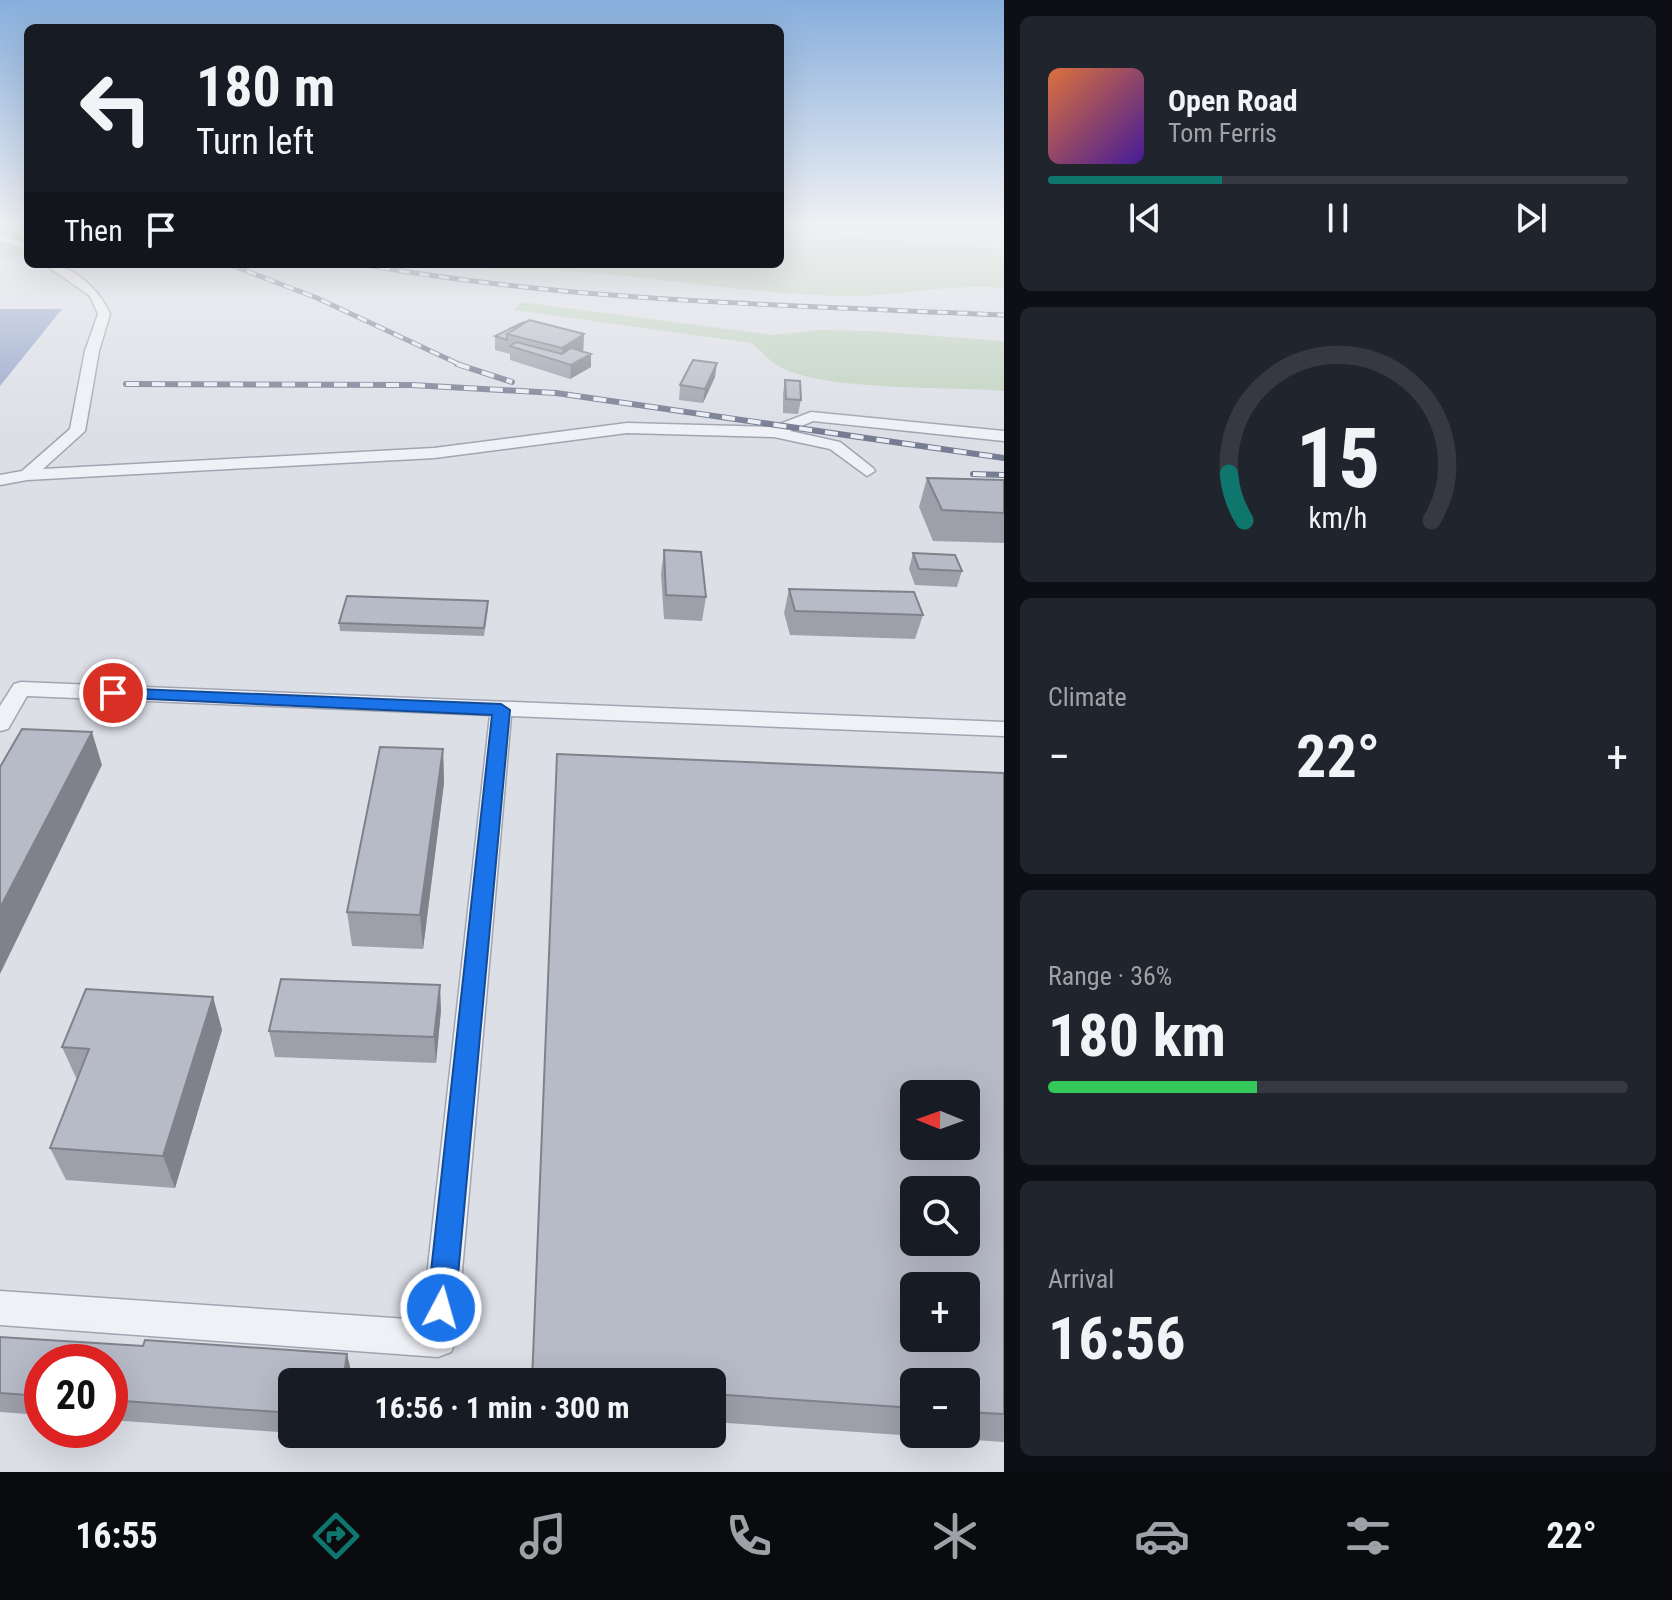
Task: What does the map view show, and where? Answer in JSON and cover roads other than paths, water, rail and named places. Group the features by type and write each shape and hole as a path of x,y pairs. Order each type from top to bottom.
{"lane":[{"path":"27,475 77,431 92,351 104,314 96,296"},
{"path":"774,432 826,408 1004,424"},
{"path":"811,416 1004,436"},
{"path":"0,480 27,475 434,453 627,428 774,432 835,445 867,471"},
{"path":"0,724 21,689 1004,729"},
{"path":"0,1308 438,1339 501,710"}],"water":[{"path":"0,309 62,309 0,386"}],"railway":[{"path":"311,296 463,366"},
{"path":"623,296 1004,315"},
{"path":"457,364 463,366"},
{"path":"463,366 512,382"},
{"path":"126,384 412,385 556,393 1004,458"},
{"path":"973,474 1004,475"}]}
